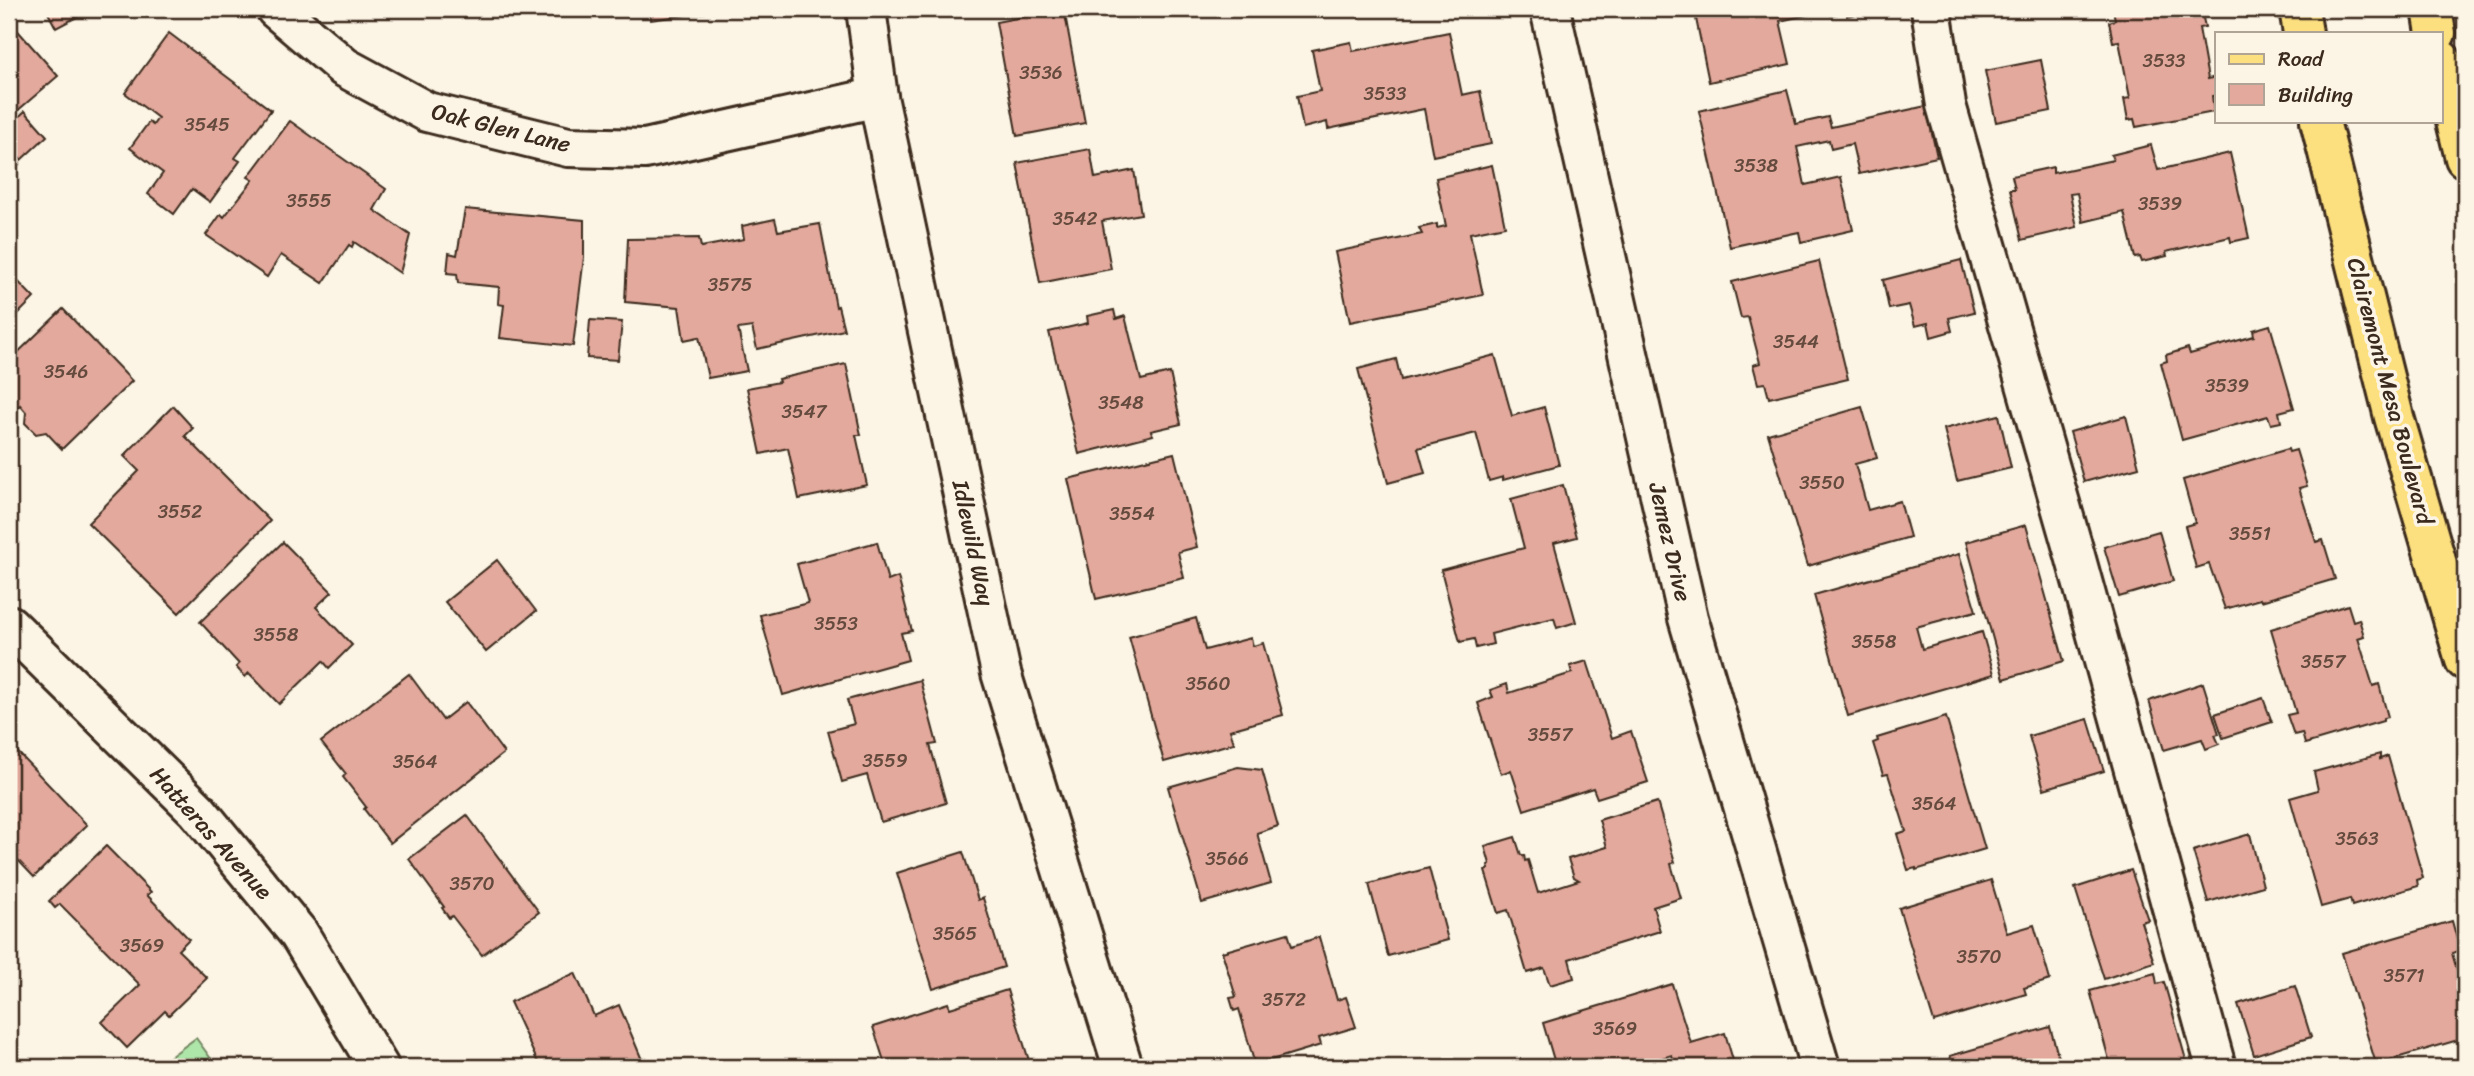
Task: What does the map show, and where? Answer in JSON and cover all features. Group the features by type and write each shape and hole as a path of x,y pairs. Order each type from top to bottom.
{"main road":[{"path":"2299,9 2303,32"},
{"path":"2432,9 2436,32"},
{"path":"2442,64 2465,159"},
{"name":"Clairemont Mesa Boulevard","path":"2320,122 2394,417 2465,660"}],"street":[{"name":"Oak Glen Lane","path":"276,9 344,67 427,112 568,147 645,149 878,97"},
{"name":"Idlewild Way","path":"866,9 878,97 1001,673 1123,1067"},
{"name":"Jemez Drive","path":"1550,9 1688,618 1820,1067"},
{"path":"1931,9 1946,105 2217,1067"},
{"name":"Hatteras Avenue","path":"9,625 197,810 299,933 379,1067"}],"green space":[{"path":"196,1038 217,1067 156,1067"}],"building":[{"path":"46,9 92,9 56,28"},
{"path":"649,9 729,9 651,20"},
{"path":"1064,9 1085,123 1017,136 996,22"},
{"path":"1694,9 1880,9 1847,16 1847,11 1831,15 1829,10 1780,21 1790,64 1709,82"},
{"path":"1977,9 2019,9 2020,10 1979,18"},
{"path":"2113,9 2201,9 2205,27 2199,28 2208,79 2215,77 2215,95 2212,96 2214,112 2136,127 2134,119 2128,120 2124,99 2130,98 2119,41 2113,42 2109,22 2115,20"},
{"path":"11,23 58,76 9,118 9,25"},
{"path":"1449,32 1462,95 1480,91 1491,144 1433,156 1424,109 1328,129 1327,122 1303,128 1297,96 1320,91 1312,50 1351,42 1353,51"},
{"path":"169,33 271,110 235,158 240,161 210,202 192,189 174,214 148,194 163,173 130,148 149,122 153,125 158,118 125,93"},
{"path":"2041,60 2051,111 1996,122 1985,71"},
{"path":"1787,90 1796,124 1828,117 1831,127 1926,106 1937,157 1859,174 1852,144 1831,149 1829,140 1797,147 1805,185 1841,177 1853,230 1801,242 1799,232 1730,247 1699,111"},
{"path":"25,111 47,136 21,160 9,145 9,126"},
{"path":"290,121 386,189 374,210 410,235 400,273 354,242 352,247 349,245 323,283 281,255 267,277 206,235 221,214 224,217 253,180 248,177"},
{"path":"2151,145 2158,170 2230,153 2249,238 2231,242 2230,237 2166,252 2167,256 2142,262 2140,257 2135,258 2124,212 2083,222 2077,193 2070,194 2077,227 2022,240 2010,189 2015,189 2012,176 2053,167 2053,173 2113,160 2111,155"},
{"path":"1090,149 1095,178 1134,170 1141,214 1102,221 1111,269 1040,283 1017,163"},
{"path":"9,153 20,163 9,175"},
{"path":"1492,165 1505,226 1470,233 1483,295 1350,322 1335,252 1422,234 1419,228 1437,224 1437,228 1446,226 1436,178"},
{"path":"465,209 584,220 584,257 573,346 500,338 504,305 498,304 499,287 458,283 457,274 447,273 449,253 457,255"},
{"path":"775,219 778,231 820,224 836,307 838,306 844,330 757,349 752,327 738,329 747,371 708,378 699,337 684,340 679,307 625,302 628,239 699,238 701,247 744,239 742,226"},
{"path":"1961,260 1974,312 1949,318 1952,331 1931,337 1928,323 1915,326 1909,305 1889,309 1883,280"},
{"path":"1819,261 1848,379 1769,398 1765,383 1758,384 1753,365 1760,363 1748,317 1741,318 1732,282"},
{"path":"9,272 34,298 9,323"},
{"path":"63,309 132,381 62,449 46,432 36,434 25,423 26,412 20,405 9,415 9,361"},
{"path":"1114,310 1116,319 1125,316 1141,380 1170,373 1181,424 1151,431 1153,435 1079,454 1049,332 1088,323 1087,316"},
{"path":"590,320 622,322 618,360 587,358"},
{"path":"2270,325 2294,408 2279,412 2281,422 2271,424 2268,416 2182,440 2161,363 2167,361 2166,355 2188,348 2190,354 2254,336 2253,330"},
{"path":"1495,355 1512,416 1544,407 1559,465 1503,480 1503,477 1489,481 1476,433 1418,448 1425,473 1388,483 1358,369 1396,359 1401,380"},
{"path":"846,364 861,435 856,435 867,485 799,499 788,448 761,454 747,388"},
{"path":"173,406 193,428 185,436 270,521 179,613 88,523 139,471 124,456"},
{"path":"1862,407 1877,458 1855,464 1868,510 1900,501 1910,537 1808,566 1768,434"},
{"path":"1999,415 2011,468 1957,481 1944,429"},
{"path":"2126,416 2139,467 2084,482 2070,432"},
{"path":"2288,449 2289,452 2296,450 2307,486 2299,488 2316,542 2323,540 2335,579 2225,609 2209,564 2196,568 2185,526 2195,523 2183,480"},
{"path":"1174,453 1197,547 1178,552 1184,578 1096,599 1068,479"},
{"path":"1563,485 1577,537 1554,543 1576,622 1557,628 1554,618 1491,634 1493,644 1476,648 1474,639 1460,642 1441,570 1524,548 1511,499"},
{"path":"2026,525 2064,661 2004,679 1966,542"},
{"path":"2159,531 2173,581 2119,597 2104,547"},
{"path":"283,542 332,592 316,607 352,645 329,668 323,661 279,704 249,673 245,677 236,667 239,664 200,622"},
{"path":"877,542 888,581 898,577 912,631 901,633 908,660 783,695 760,615 808,603 797,564"},
{"path":"1959,554 1976,611 1916,627 1922,649 1982,632 1994,674 1848,716 1814,595"},
{"path":"497,560 536,611 486,652 445,602"},
{"path":"2348,605 2353,621 2359,619 2364,636 2358,638 2373,686 2379,684 2388,717 2383,718 2383,721 2305,744 2302,733 2294,735 2287,715 2296,713 2271,629"},
{"path":"1196,618 1205,650 1251,638 1253,646 1263,643 1283,715 1230,730 1234,743 1164,762 1129,637"},
{"path":"1587,661 1612,738 1631,731 1648,782 1597,798 1593,788 1524,810 1511,770 1501,774 1478,703 1493,697 1490,690 1507,684 1509,693 1572,673 1570,666"},
{"path":"409,674 443,720 466,702 504,753 390,843 343,777 346,774 321,742"},
{"path":"920,680 937,744 930,745 946,803 881,822 867,775 842,782 828,731 854,724 847,700"},
{"path":"2203,683 2219,734 2215,735 2219,744 2206,749 2202,739 2164,750 2149,701"},
{"path":"2263,698 2272,722 2223,738 2215,714"},
{"path":"1946,717 1985,849 1916,870 1908,870 1897,834 1906,831 1888,774 1883,775 1873,743 1878,741 1877,738"},
{"path":"2088,719 2104,771 2044,789 2029,736"},
{"path":"9,743 87,825 34,877 15,857 9,862"},
{"path":"2380,754 2380,759 2388,756 2423,878 2417,880 2418,886 2352,906 2350,899 2321,907 2290,798 2318,790 2314,772"},
{"path":"1238,767 1262,770 1278,826 1257,833 1271,883 1202,903 1168,787"},
{"path":"1657,802 1675,862 1671,864 1681,898 1653,907 1660,931 1569,959 1574,978 1550,985 1544,968 1527,973 1508,910 1498,913 1485,871 1490,864 1485,846 1515,837 1521,855 1524,855 1525,861 1528,860 1538,893 1579,880 1574,877 1568,859 1607,847 1599,820"},
{"path":"467,815 539,912 482,955 452,916 449,918 409,859"},
{"path":"2250,834 2263,886 2208,902 2193,851"},
{"path":"106,846 151,892 147,895 189,939 178,950 207,978 169,1015 165,1011 127,1048 102,1022 140,985 60,904 55,908 49,901"},
{"path":"963,852 978,900 983,898 1004,967 933,989 897,873"},
{"path":"1429,868 1448,940 1388,956 1369,884"},
{"path":"2131,870 2148,920 2141,922 2154,962 2104,979 2075,888"},
{"path":"1991,880 2007,933 2034,925 2050,980 2024,988 2026,994 1934,1022 1899,908"},
{"path":"2452,921 2460,950 2452,953 2465,997 2465,1038 2376,1064 2342,953"},
{"path":"1288,933 1292,946 1319,937 1337,1000 1346,997 1356,1027 1319,1038 1321,1045 1255,1065 1239,1009 1234,1011 1230,998 1236,997 1222,952"},
{"path":"575,973 594,1016 619,1005 645,1067 540,1067 510,1002"},
{"path":"2155,973 2157,984 2164,982 2188,1067 2111,1067 2090,991"},
{"path":"1672,984 1691,1043 1725,1033 1735,1067 1676,1067 1672,1055 1632,1067 1556,1067 1543,1023"},
{"path":"2295,986 2311,1037 2254,1055 2238,1004"},
{"path":"1007,990 1031,1067 886,1067 873,1027 948,1003 950,1008"},
{"path":"2050,1027 2061,1066 2092,1058 2095,1067 1954,1067 1950,1056"}]}
